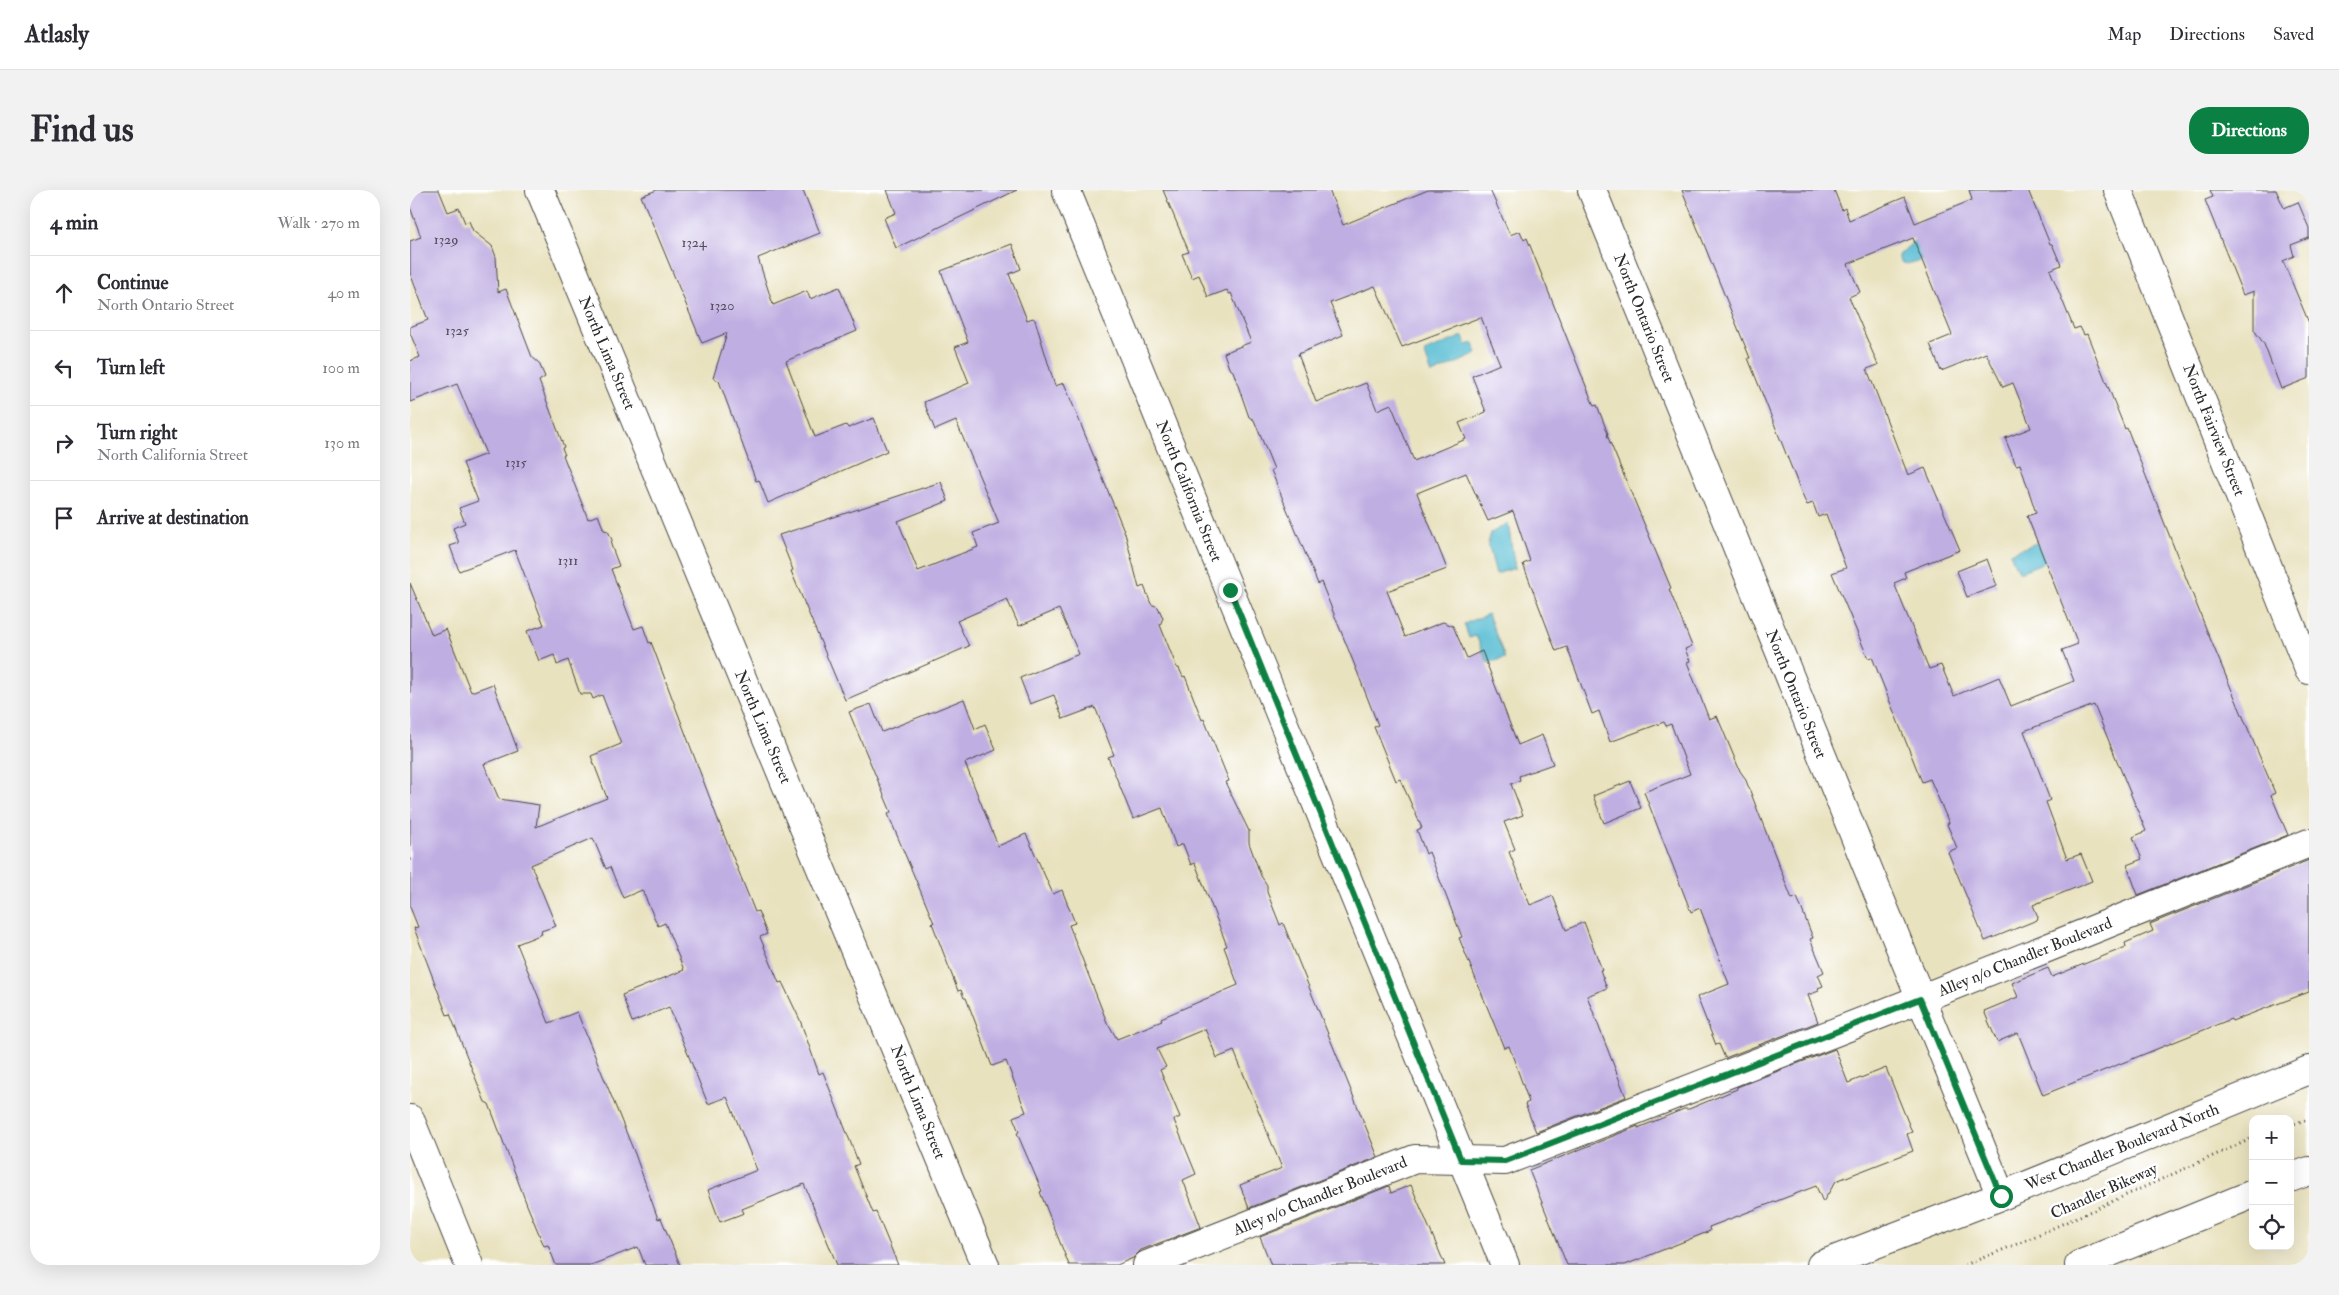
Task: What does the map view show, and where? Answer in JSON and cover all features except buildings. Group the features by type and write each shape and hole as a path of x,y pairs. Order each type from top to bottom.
{"street":[{"name":"North Lima Street","path":"540,190 985,1265"},
{"name":"North California Street","path":"1066,190 1505,1265"},
{"name":"North Ontario Street","path":"1592,190 2001,1196"},
{"name":"North Fairview Street","path":"2118,190 2309,670"},
{"name":"Alley n/o Chandler Boulevard","path":"1147,1265 1415,1159 1505,1161 1920,999 2309,843"},
{"name":"West Chandler Boulevard North","path":"1821,1265 2001,1196 2309,1070"},
{"path":"410,1119 469,1265"},
{"path":"2294,1177 2309,1171"},
{"path":"2079,1265 2249,1196"}],"path":[{"path":"2294,1124 2309,1119"},
{"name":"Chandler Bikeway","path":"1964,1265 2022,1242 2249,1140"}],"water":[{"path":"1923,233 1937,253 1923,260 1907,264 1899,260 1899,255"},
{"path":"1463,336 1466,345 1474,343 1477,354 1432,374 1424,352"},
{"path":"1508,523 1515,568 1496,574 1488,543 1491,533"},
{"path":"2055,536 2064,554 2020,572 2010,553"},
{"path":"1488,614 1505,658 1488,663 1476,636 1469,638 1464,624"}],"route":[{"path":"1230,590 1461,1160 1505,1161 1920,999 2001,1196"}]}
